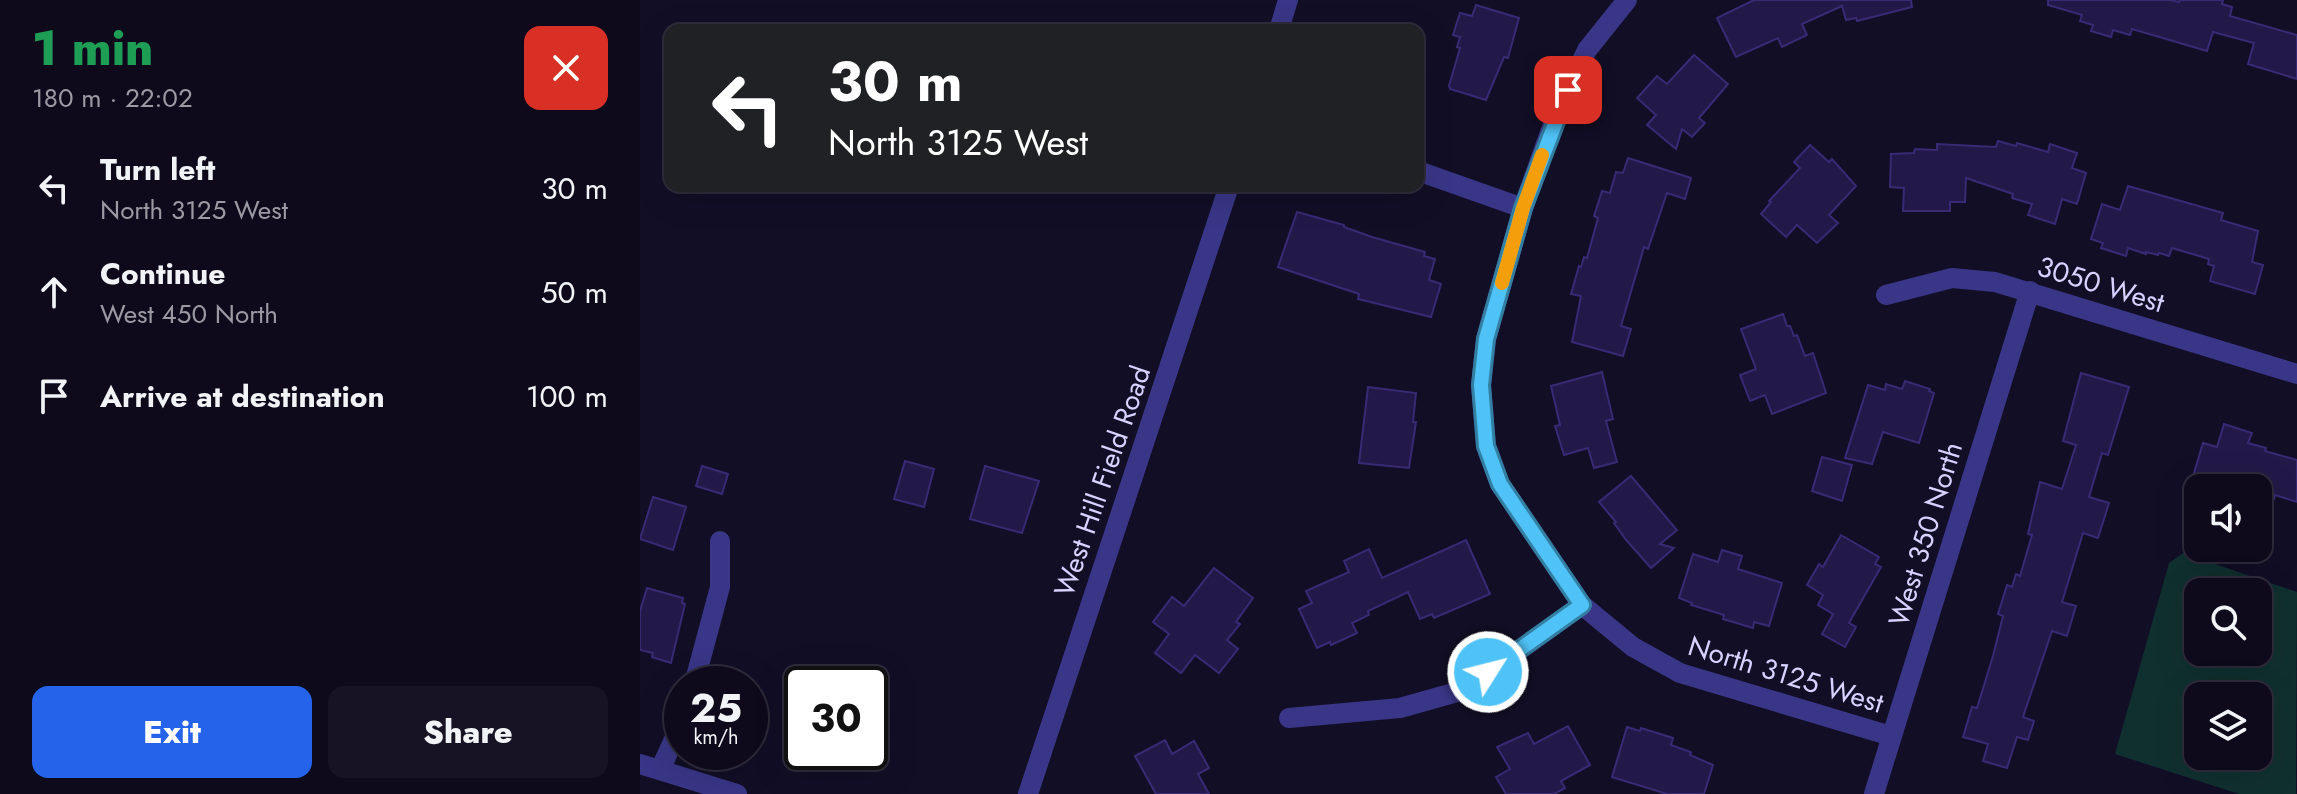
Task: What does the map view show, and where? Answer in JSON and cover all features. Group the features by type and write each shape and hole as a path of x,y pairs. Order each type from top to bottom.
{"street":[{"path":"1281,24 1288,0"},
{"name":"North 3125 West","path":"1627,0 1587,50 1558,110 1523,208 1486,339 1481,385 1486,446 1500,484 1582,605 1633,647 1680,673 1891,736"},
{"path":"1424,173 1523,208"},
{"name":"West Hill Field Road","path":"1028,794 1227,192"},
{"name":"3050 West","path":"1886,295 1952,278 1995,282 2297,374"},
{"name":"West 350 North","path":"1874,794 2030,291"},
{"path":"699,666 720,587 720,541"},
{"path":"1289,718 1400,708 1464,690 1582,605"},
{"path":"660,770 664,761"},
{"path":"640,764 737,794"}],"green space":[{"path":"2183,553 2184,562 2209,562 2256,578 2184,578 2184,666 2272,666 2272,583 2297,592 2296,794 2239,794 2115,754 2169,563"}],"building":[{"path":"1754,0 1911,0 1912,7 1857,21 1856,18 1846,20 1842,6 1802,24 1807,35 1782,47 1778,38 1736,57 1717,18"},
{"path":"2048,0 2223,0 2222,4 2232,7 2230,16 2297,35 2297,79 2248,64 2254,43 2213,32 2207,51 2132,29 2130,35 2113,30 2111,37 2091,31 2093,25 2080,21 2082,15 2048,5"},
{"path":"1476,5 1519,18 1508,58 1504,57 1486,100 1450,89 1449,86 1460,48 1457,47 1460,37 1453,35 1460,13 1472,16"},
{"path":"1694,55 1728,84 1699,118 1705,123 1692,137 1682,129 1676,149 1647,125 1656,115 1637,98 1657,76 1667,84"},
{"path":"1998,141 2048,152 2050,144 2077,153 2072,168 2086,173 2077,204 2062,199 2055,224 2028,215 2032,204 2012,198 2013,194 1966,178 1965,202 1950,202 1950,211 1903,211 1904,188 1890,187 1891,154 1914,153 1915,149 1937,150 1937,144 1996,147"},
{"path":"1810,145 1829,162 1832,159 1856,186 1829,215 1838,223 1817,243 1797,225 1786,237 1761,214 1800,168 1794,162"},
{"path":"1628,158 1691,178 1685,199 1667,193 1648,249 1644,247 1621,326 1631,329 1623,356 1572,342 1581,296 1571,294 1579,266 1584,257 1587,258 1602,191 1610,193 1616,172 1623,173"},
{"path":"2128,186 2223,213 2221,220 2258,231 2252,262 2263,265 2255,294 2210,281 2214,266 2208,264 2209,259 2172,248 2169,256 2146,254 2128,248 2126,256 2101,248 2103,243 2091,239 2102,204 2120,210"},
{"path":"1297,212 1425,252 1424,256 1435,259 1429,280 1441,284 1431,317 1358,299 1359,294 1278,267"},
{"path":"1783,314 1787,326 1790,326 1794,336 1797,335 1805,356 1813,353 1826,393 1772,414 1765,395 1750,401 1740,375 1756,369 1741,329"},
{"path":"1602,372 1613,419 1606,421 1617,462 1594,468 1588,448 1564,455 1555,426 1560,425 1551,386"},
{"path":"2081,373 2129,387 2108,455 2102,453 2089,497 2109,503 2098,538 2083,533 2062,602 2076,606 2067,636 2052,631 2023,717 2034,721 2028,740 2017,737 2007,768 1983,761 1988,744 1963,737 1972,707 1977,708 1993,656 2003,616 1998,614 2007,585 2012,587 2016,574 2020,576 2032,535 2028,534 2040,482 2062,489 2076,445 2063,441"},
{"path":"1905,381 1934,393 1919,443 1883,432 1872,464 1845,458 1868,385 1885,390 1886,384 1902,389"},
{"path":"1368,387 1416,393 1413,422 1416,422 1409,468 1359,463"},
{"path":"2224,424 2252,433 2248,443 2297,460 2297,502 2275,495 2272,498 2272,474 2194,474 2203,443 2217,447"},
{"path":"1822,457 1852,465 1842,501 1812,491"},
{"path":"905,461 934,469 924,507 894,499"},
{"path":"702,466 728,474 722,494 696,486"},
{"path":"985,466 1039,481 1022,533 970,519"},
{"path":"1631,476 1677,530 1660,544 1674,548 1651,568 1599,502"},
{"path":"653,497 686,507 673,550 640,539"},
{"path":"1841,535 1879,557 1875,564 1881,567 1849,623 1856,627 1845,647 1822,634 1833,614 1818,605 1823,595 1807,585 1819,564 1823,567"},
{"path":"1466,540 1490,594 1434,618 1432,614 1420,619 1408,592 1368,611 1369,615 1352,623 1357,633 1317,648 1299,609 1312,603 1306,591 1349,572 1344,561 1369,549 1382,578"},
{"path":"1722,550 1742,556 1738,569 1782,583 1769,626 1754,622 1753,628 1723,619 1724,615 1679,598 1693,554 1718,562"},
{"path":"1214,568 1253,598 1236,622 1240,624 1227,640 1238,649 1219,673 1195,655 1181,673 1155,653 1169,634 1153,622 1172,597 1184,606"},
{"path":"647,588 683,598 682,603 685,604 671,663 640,650 640,611"},
{"path":"1568,726 1590,765 1561,781 1565,788 1554,794 1506,794 1496,777 1510,769 1497,747 1528,733 1534,744"},
{"path":"1627,727 1673,738 1671,745 1713,765 1704,794 1667,794 1612,777"},
{"path":"1165,740 1172,754 1194,741 1209,768 1198,774 1209,794 1156,794 1135,756"}],"slow traffic":[{"path":"1502,283 1542,155"}],"route":[{"path":"1488,672 1582,605 1500,484 1486,446 1481,385 1486,339 1523,208 1568,90"}]}
